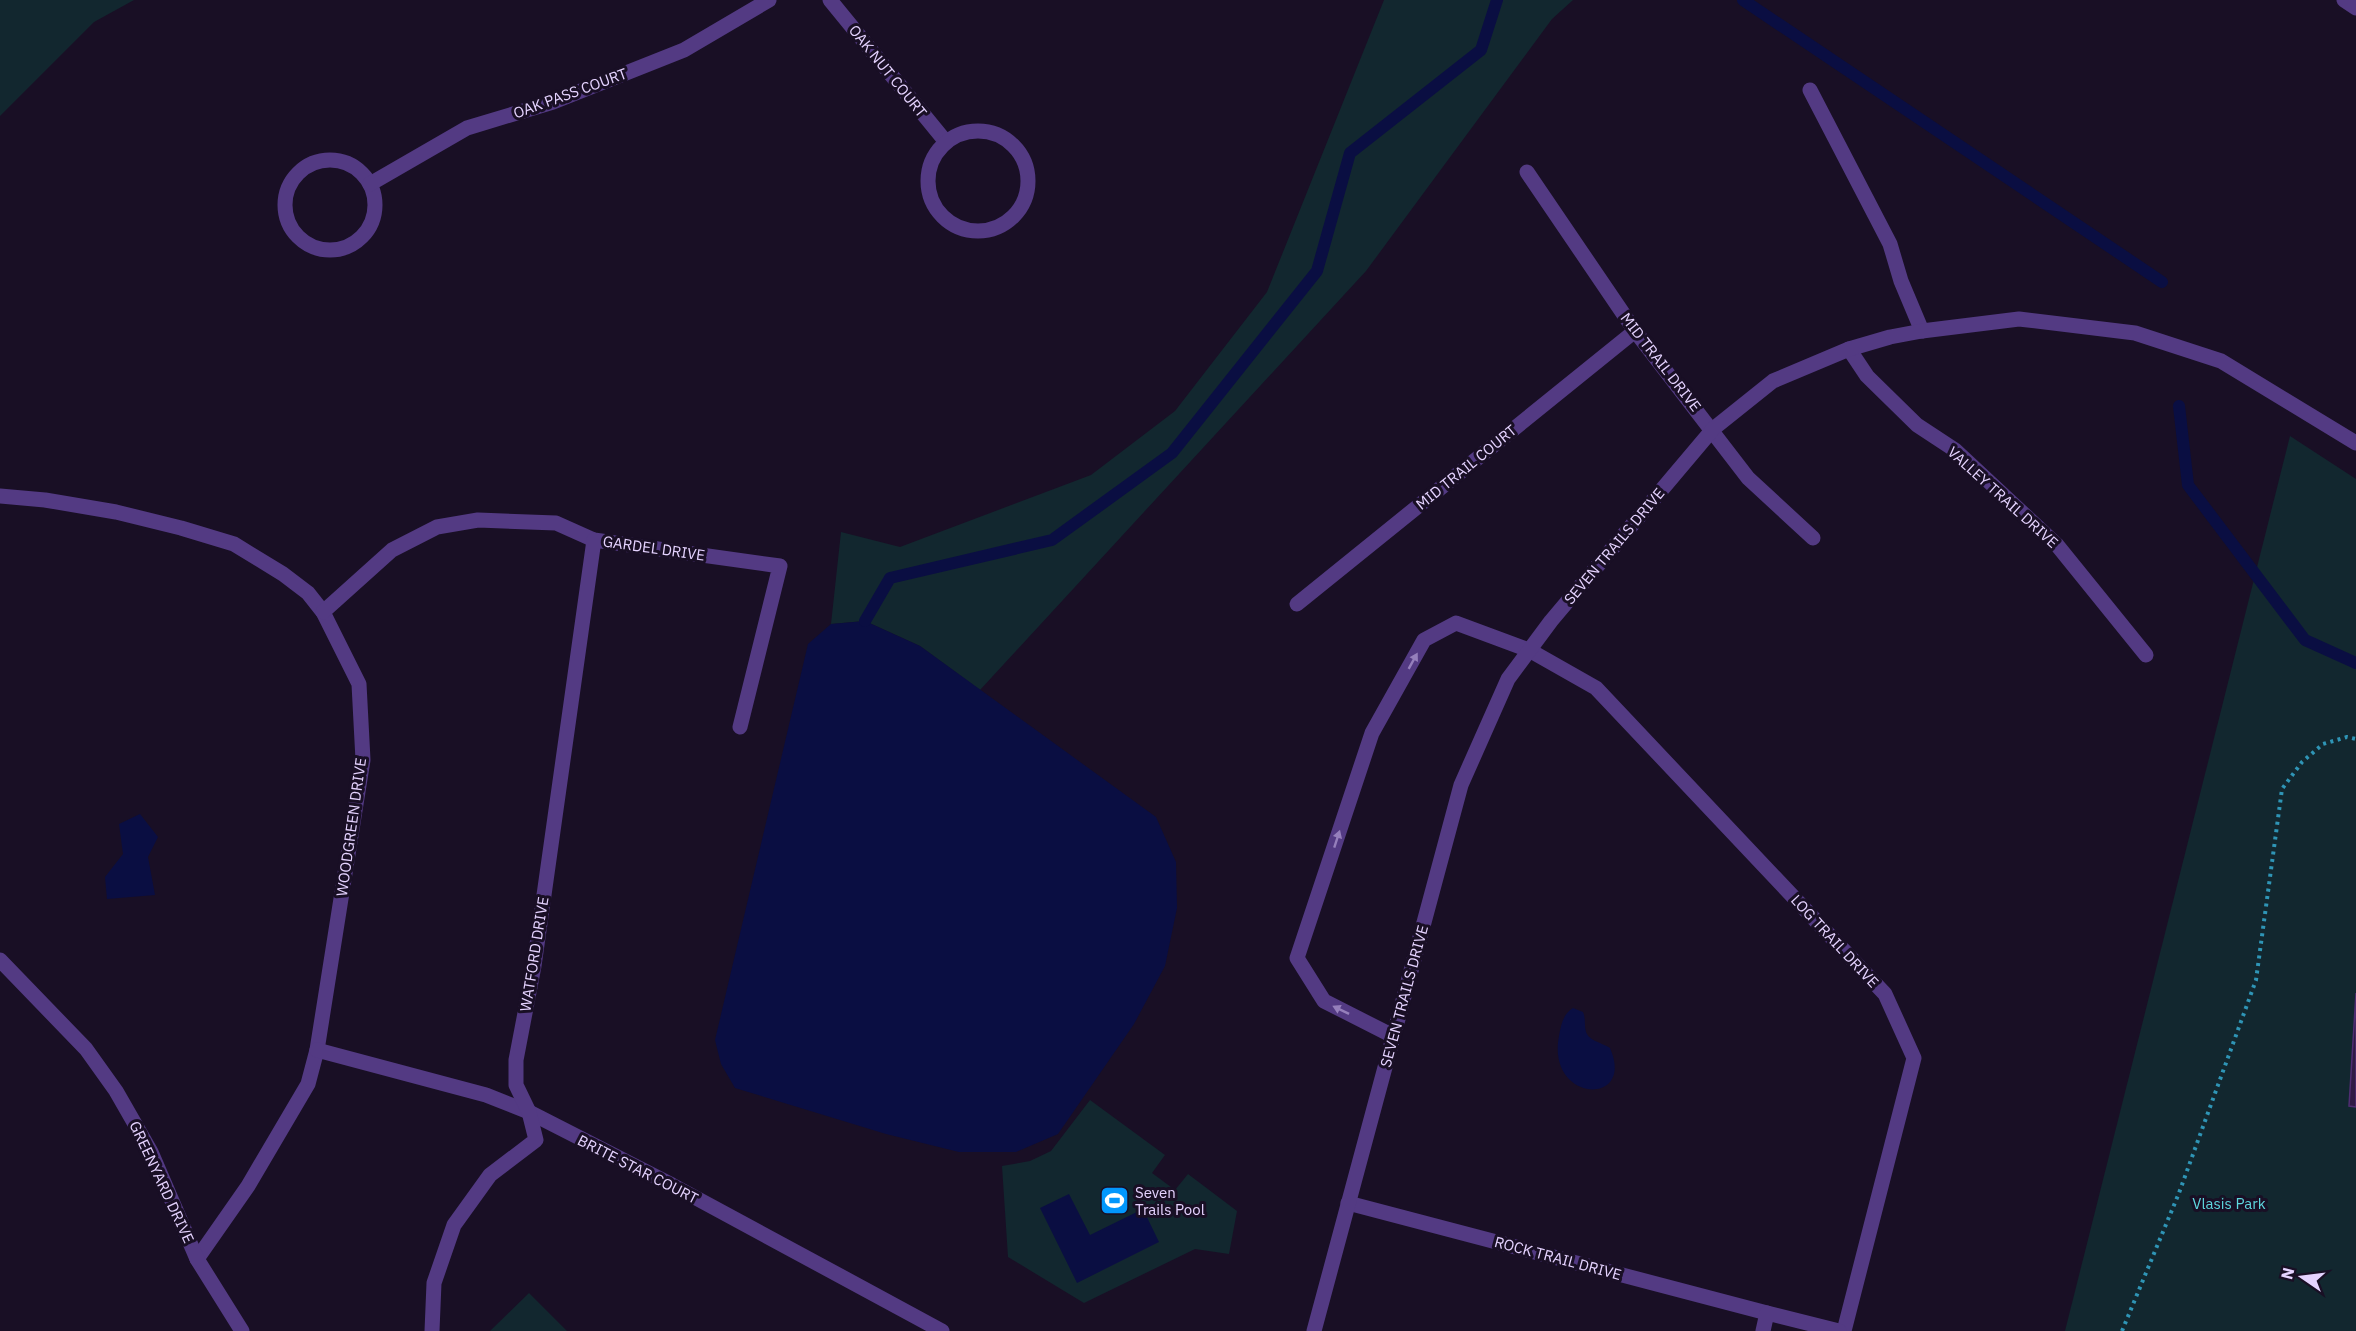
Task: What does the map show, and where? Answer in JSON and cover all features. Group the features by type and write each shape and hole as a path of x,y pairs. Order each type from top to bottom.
{"street":[{"name":"OAK PASS COURT","path":"370,184 467,128 553,102 684,50 769,0"},
{"name":"OAK NUT COURT","path":"830,0 946,142"},
{"path":"2344,0 2356,8"},
{"path":"1810,90 1890,244 1901,281 1922,331"},
{"path":"976,131 993,133 1007,140 1018,152 1026,166 1028,182 1025,198 1018,213 1005,224 990,230 973,232 957,227 942,218 933,204 928,188 928,171 935,155 946,142 960,134 976,131"},
{"path":"335,160 350,164 361,172 370,184 375,199 374,214 369,228 359,239 346,247 332,251 317,249 303,242 293,231 286,210 288,188 307,166 321,161 335,160"},
{"name":"MID TRAIL DRIVE","path":"1527,172 1635,331 1749,478 1813,538"},
{"name":"SEVEN TRAILS DRIVE","path":"1314,1331 1461,785 1508,679 1551,621 1713,429 1773,381 1849,350 1890,337 1922,331 2019,319 2135,333 2221,361 2356,443"},
{"name":"MID TRAIL COURT","path":"1297,604 1635,331"},
{"name":"VALLEY TRAIL DRIVE","path":"1849,350 1867,376 1917,425 1955,450 2057,545 2146,655"},
{"name":"WOODGREEN DRIVE","path":"0,496 45,500 116,512 234,544 283,574 308,593 323,612 358,684 363,760 317,1050 308,1084 248,1186 197,1259"},
{"name":"GARDEL DRIVE","path":"323,612 392,550 437,527 478,520 556,523 594,540 780,566 740,727"},
{"name":"WATFORD DRIVE","path":"432,1331 434,1283 454,1225 490,1175 536,1140 529,1112 516,1085 516,1060 534,966 594,540"},
{"name":"LOG TRAIL DRIVE","path":"1394,1036 1324,1001 1297,957 1372,733 1424,640 1456,623 1529,650 1596,688 1885,994 1914,1058 1844,1331"},
{"name":"GREENYARD DRIVE","path":"0,960 86,1049 116,1091 151,1152 197,1259 242,1331"},
{"name":"BRITE STAR COURT","path":"317,1050 486,1095 529,1112 672,1185 942,1331"},
{"name":"ROCK TRAIL DRIVE","path":"1348,1203 1767,1313"},
{"path":"1763,1331 1767,1313 1839,1331"}],"path":[{"path":"2122,1331 2178,1193 2256,980 2282,789 2302,762 2323,744 2347,737 2356,739"}],"green space":[{"path":"0,0 134,0 94,22 0,116"},
{"path":"1384,0 1573,0 1552,19 1366,271 980,690 920,646 865,621 831,624 841,532 900,547 1091,475 1175,411 1267,292"},
{"name":"Vlasis Park","path":"2290,436 2356,479 2356,1331 2065,1331"},
{"name":"Seven Trails Pool","path":"1090,1100 1165,1155 1152,1173 1175,1190 1188,1174 1237,1211 1229,1254 1195,1249 1084,1303 1008,1257 1002,1166 1030,1161 1051,1151"},
{"path":"529,1293 567,1331 490,1331"}],"shaded area":[{"path":"865,621 920,646 1156,817 1176,862 1177,908 1165,966 1134,1024 1058,1134 1016,1152 959,1152 886,1134 735,1088 721,1064 715,1040 808,644 831,624"},
{"path":"140,814 158,837 148,857 155,895 107,899 105,877 123,854 119,824"},
{"path":"1573,1008 1583,1012 1588,1035 1610,1048 1615,1067 1611,1080 1602,1088 1589,1089 1576,1085 1565,1074 1559,1058 1559,1036 1562,1024 1567,1013"},
{"path":"1069,1194 1090,1235 1143,1209 1159,1242 1077,1283 1040,1208"}],"building":[{"path":"2356,993 2356,1107 2349,1106"}],"waterway":[{"path":"865,621 890,578 1052,540 1172,453 1317,271 1350,153 1481,50 1497,0"},
{"path":"1743,0 2162,282"},
{"path":"2179,406 2188,485 2305,640 2356,663"}],"place":[{"name":"Seven Trails Pool","path":"1114,1201"}]}
